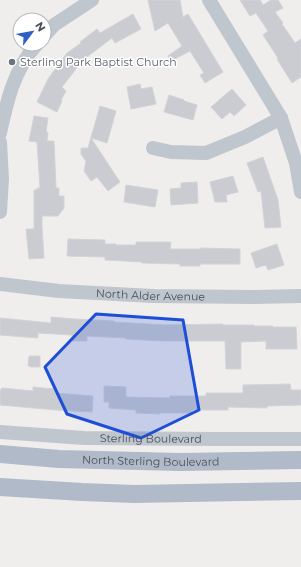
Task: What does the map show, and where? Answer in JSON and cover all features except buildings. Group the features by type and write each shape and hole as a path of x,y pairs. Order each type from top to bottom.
{"main road":[{"name":"North Sterling Boulevard","path":"0,454 59,459 172,462 301,460"},
{"path":"0,487 134,494 301,491"}],"street":[{"path":"52,27 92,0"},
{"path":"209,0 281,118 296,163 301,192"},
{"path":"0,133 7,101 16,75 30,52"},
{"path":"154,148 171,152 206,153 245,137 281,118"},
{"path":"0,142 2,179 0,212"},
{"name":"North Alder Avenue","path":"0,284 59,291 153,296 301,296"},
{"name":"Sterling Boulevard","path":"0,432 84,438 301,439"}],"highlighted area":[{"path":"96,314 183,320 199,410 141,438 67,414 45,367"}],"place":[{"name":"Sterling Park Baptist Church","path":"12,62"}]}
